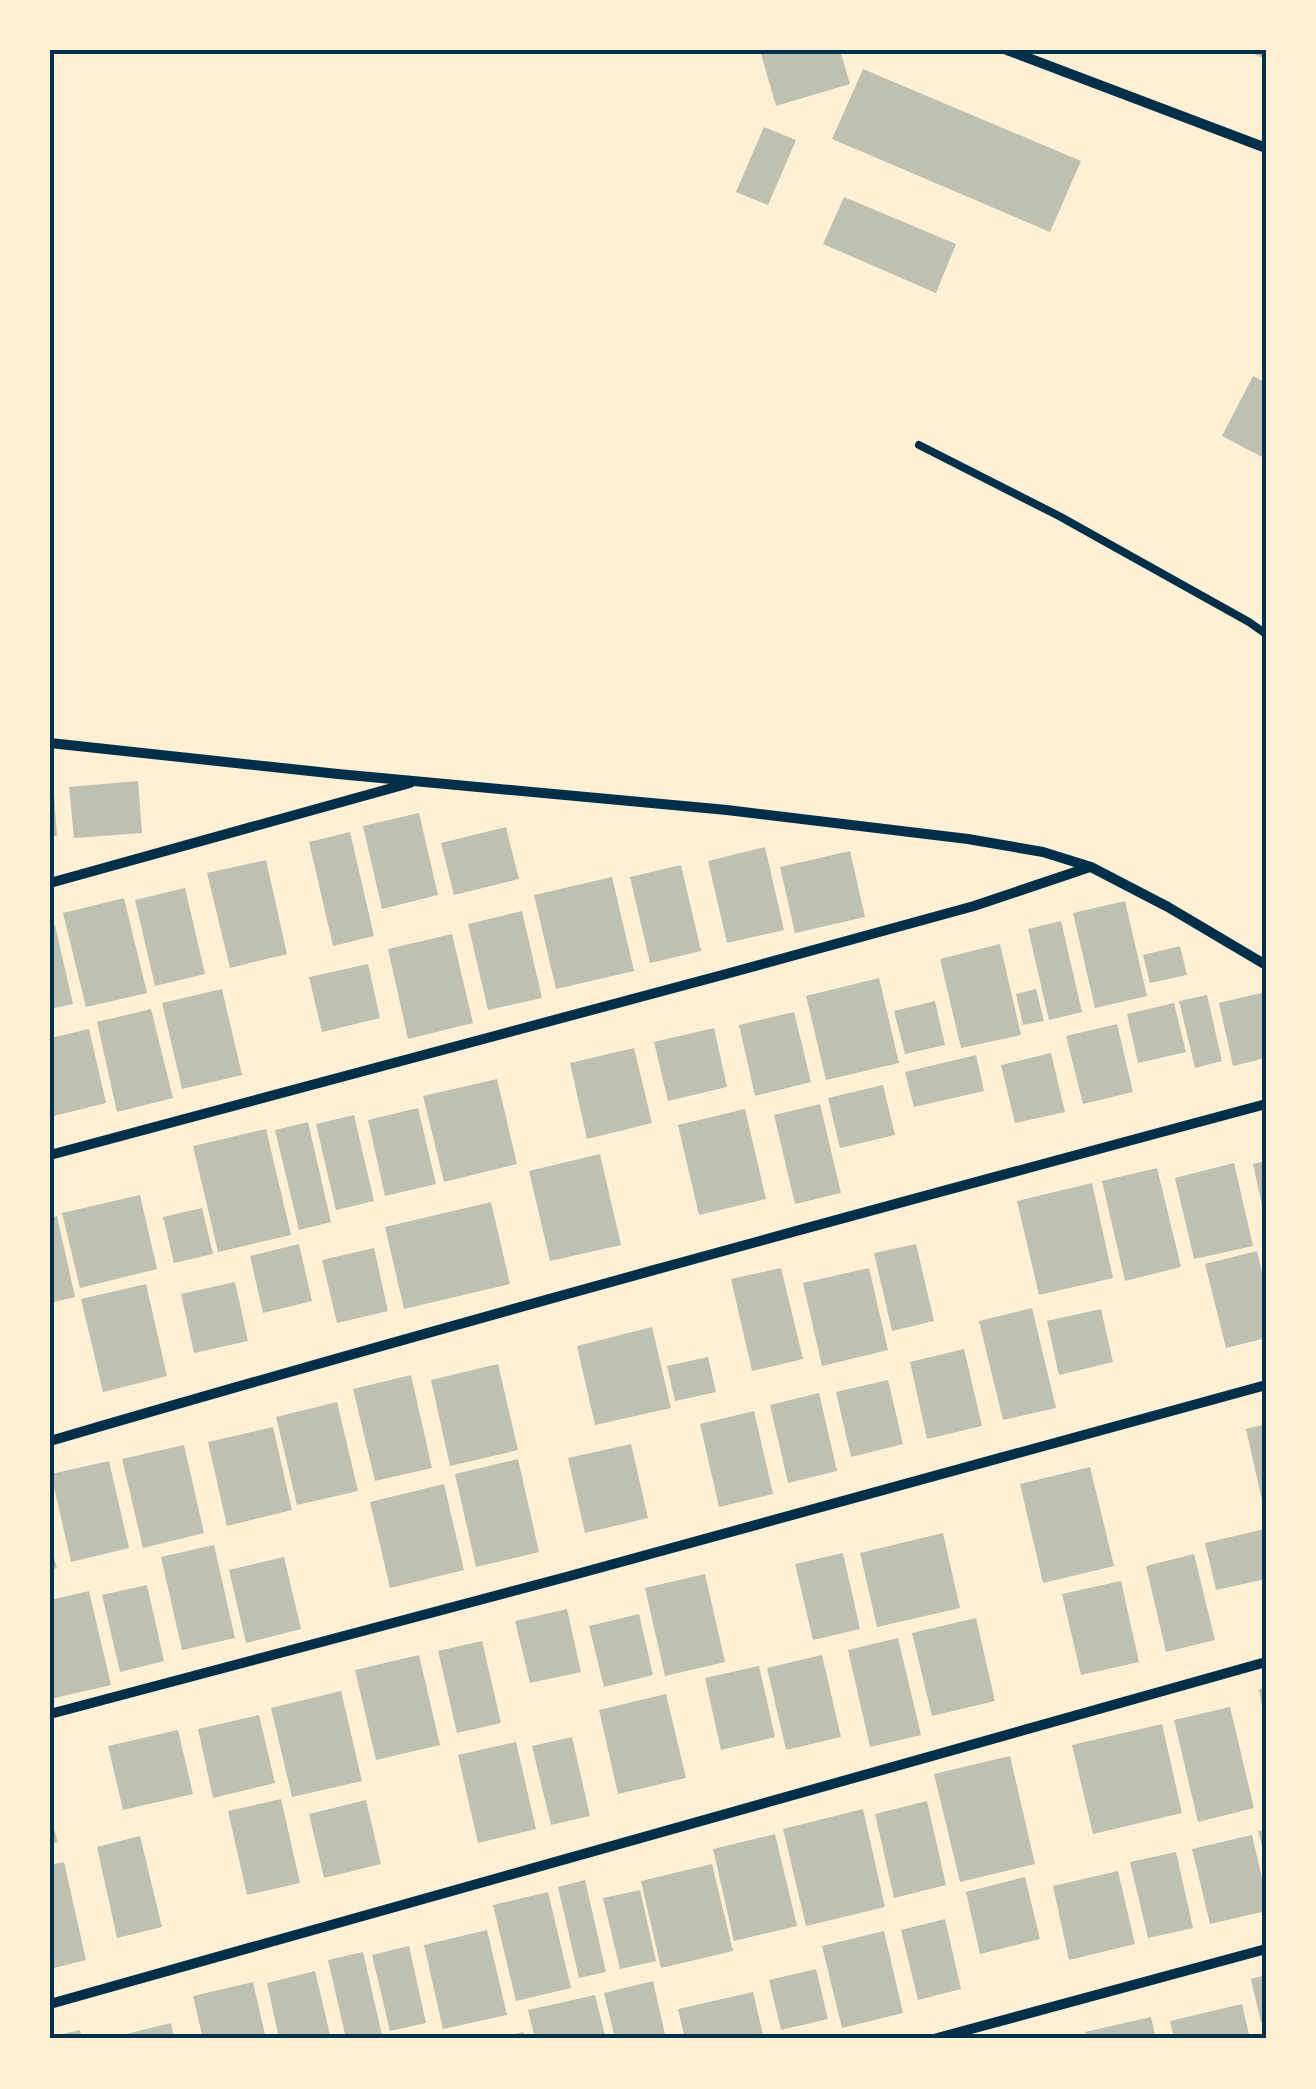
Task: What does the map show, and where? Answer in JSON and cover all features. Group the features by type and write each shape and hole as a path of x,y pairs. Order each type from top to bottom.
{"street":[{"path":"1015,51 1266,148"},
{"path":"50,743 727,810 968,839 1043,852 1091,867 1266,965"},
{"path":"50,883 416,782"},
{"path":"50,1155 974,906 1091,867"},
{"path":"50,1441 900,1202 1266,1104"},
{"path":"50,1714 1266,1386"},
{"path":"50,2004 1266,1662"},
{"path":"934,2039 1266,1949"}],"lane":[{"path":"919,445 1075,525 1266,634"}],"building":[{"path":"760,50 840,50 850,84 776,106"},
{"path":"1244,50 1266,50 1266,59"},
{"path":"863,69 1081,161 1050,232 832,139"},
{"path":"764,127 796,140 768,205 736,192"},
{"path":"844,197 956,244 936,293 823,244"},
{"path":"1253,376 1266,383 1266,459 1222,436"},
{"path":"53,779 57,836 50,836"},
{"path":"138,781 142,833 74,838 69,787"},
{"path":"419,813 438,895 382,909 363,826"},
{"path":"506,827 519,879 454,895 441,843"},
{"path":"350,832 374,936 333,946 309,842"},
{"path":"765,847 784,930 727,943 708,861"},
{"path":"850,851 865,917 795,933 780,867"},
{"path":"266,860 287,954 230,968 207,873"},
{"path":"681,865 701,951 650,963 630,877"},
{"path":"612,877 634,971 556,989 534,895"},
{"path":"185,888 205,974 155,986 135,900"},
{"path":"124,898 147,993 86,1007 63,913"},
{"path":"1125,901 1147,996 1095,1008 1073,913"},
{"path":"522,911 542,998 488,1010 468,924"},
{"path":"1061,921 1082,1012 1049,1020 1028,929"},
{"path":"55,925 73,1004 50,1009 50,926"},
{"path":"452,934 473,1023 408,1039 388,949"},
{"path":"1000,944 1021,1035 961,1048 940,959"},
{"path":"1180,946 1187,975 1150,983 1143,955"},
{"path":"368,964 380,1018 322,1032 309,977"},
{"path":"879,978 899,1063 826,1080 806,996"},
{"path":"222,989 242,1075 182,1089 162,1003"},
{"path":"1036,989 1044,1021 1023,1025 1016,994"},
{"path":"1265,992 1266,1058 1233,1066 1219,1003"},
{"path":"1207,995 1222,1061 1195,1068 1179,1001"},
{"path":"935,1001 945,1045 905,1054 894,1011"},
{"path":"1174,1003 1186,1052 1138,1063 1127,1014"},
{"path":"151,1009 173,1098 117,1112 97,1022"},
{"path":"794,1012 811,1082 755,1096 739,1025"},
{"path":"1117,1024 1133,1092 1083,1104 1066,1036"},
{"path":"714,1028 727,1087 668,1101 654,1042"},
{"path":"89,1029 106,1103 50,1117 50,1038"},
{"path":"634,1048 652,1123 587,1139 570,1063"},
{"path":"1051,1053 1065,1112 1015,1123 1001,1065"},
{"path":"976,1055 984,1091 914,1107 905,1072"},
{"path":"497,1079 517,1164 444,1182 423,1096"},
{"path":"883,1085 895,1135 840,1148 828,1098"},
{"path":"820,1104 841,1193 795,1204 774,1115"},
{"path":"418,1108 436,1184 385,1196 368,1120"},
{"path":"745,1109 766,1199 699,1215 678,1125"},
{"path":"354,1115 374,1201 336,1210 316,1124"},
{"path":"308,1122 331,1222 299,1230 275,1130"},
{"path":"266,1129 291,1235 218,1252 193,1146"},
{"path":"600,1154 621,1245 550,1261 529,1171"},
{"path":"1266,1161 1266,1213 1264,1214 1253,1164"},
{"path":"1234,1163 1253,1246 1194,1259 1175,1178"},
{"path":"1157,1168 1181,1267 1125,1281 1102,1181"},
{"path":"1092,1183 1113,1278 1039,1295 1017,1201"},
{"path":"140,1195 157,1269 80,1288 62,1213"},
{"path":"491,1202 510,1284 404,1309 385,1227"},
{"path":"202,1208 213,1254 174,1263 163,1217"},
{"path":"57,1216 75,1297 50,1303 50,1218"},
{"path":"299,1244 312,1301 263,1313 250,1256"},
{"path":"916,1244 934,1321 892,1331 874,1253"},
{"path":"374,1248 388,1311 337,1323 322,1260"},
{"path":"1257,1251 1266,1289 1266,1338 1226,1348 1205,1264"},
{"path":"781,1268 803,1359 752,1371 731,1279"},
{"path":"869,1268 888,1350 822,1366 803,1283"},
{"path":"235,1282 248,1341 194,1353 181,1294"},
{"path":"146,1284 167,1376 103,1392 81,1299"},
{"path":"1032,1308 1056,1408 1003,1420 979,1321"},
{"path":"1101,1309 1113,1362 1059,1375 1047,1321"},
{"path":"652,1327 671,1408 595,1425 577,1346"},
{"path":"964,1349 982,1426 927,1439 910,1362"},
{"path":"708,1357 716,1392 675,1401 667,1366"},
{"path":"498,1364 518,1450 450,1466 431,1380"},
{"path":"411,1375 432,1468 375,1481 353,1389"},
{"path":"888,1380 903,1444 851,1457 836,1392"},
{"path":"819,1393 837,1471 788,1483 770,1405"},
{"path":"337,1402 358,1491 297,1505 276,1417"},
{"path":"754,1411 773,1494 719,1507 700,1424"},
{"path":"1266,1424 1266,1509 1264,1509 1246,1429"},
{"path":"273,1427 292,1510 227,1526 208,1442"},
{"path":"631,1444 648,1518 585,1533 568,1458"},
{"path":"184,1445 204,1533 143,1548 122,1459"},
{"path":"518,1459 539,1552 476,1567 455,1474"},
{"path":"109,1461 129,1548 71,1562 51,1474"},
{"path":"1090,1467 1114,1566 1043,1583 1020,1484"},
{"path":"444,1484 464,1570 390,1588 370,1502"},
{"path":"1265,1529 1266,1579 1216,1590 1205,1543"},
{"path":"943,1533 960,1608 877,1627 860,1553"},
{"path":"50,1543 57,1568 50,1570"},
{"path":"214,1545 235,1638 182,1650 161,1557"},
{"path":"843,1553 860,1629 813,1640 795,1564"},
{"path":"1194,1554 1215,1640 1166,1652 1146,1566"},
{"path":"284,1557 301,1629 246,1643 229,1570"},
{"path":"705,1574 725,1662 665,1676 645,1588"},
{"path":"1121,1581 1139,1662 1081,1675 1062,1594"},
{"path":"147,1585 164,1661 120,1672 102,1595"},
{"path":"89,1591 111,1685 50,1699 50,1600"},
{"path":"567,1609 581,1672 530,1683 515,1621"},
{"path":"639,1614 653,1675 604,1687 589,1626"},
{"path":"976,1618 995,1701 932,1716 912,1633"},
{"path":"898,1638 921,1735 870,1747 848,1650"},
{"path":"482,1641 501,1723 457,1733 438,1651"},
{"path":"419,1655 440,1745 376,1760 355,1670"},
{"path":"822,1655 841,1737 786,1750 767,1668"},
{"path":"759,1666 775,1737 721,1750 705,1678"},
{"path":"1266,1688 1266,1719 1264,1719 1259,1689"},
{"path":"341,1691 362,1781 292,1797 271,1708"},
{"path":"666,1694 686,1778 618,1794 599,1710"},
{"path":"1230,1707 1254,1808 1198,1822 1174,1720"},
{"path":"259,1715 275,1783 213,1798 198,1729"},
{"path":"1162,1724 1182,1813 1093,1834 1072,1745"},
{"path":"178,1730 193,1794 123,1810 108,1746"},
{"path":"572,1737 590,1816 551,1825 532,1746"},
{"path":"516,1742 536,1829 478,1843 458,1755"},
{"path":"1010,1756 1035,1864 960,1882 934,1774"},
{"path":"281,1799 300,1883 247,1895 228,1811"},
{"path":"366,1800 381,1864 324,1878 309,1814"},
{"path":"927,1801 946,1885 894,1898 875,1814"},
{"path":"863,1809 885,1907 806,1926 783,1829"},
{"path":"50,1815 58,1842 50,1844"},
{"path":"1266,1830 1266,1857 1265,1857 1258,1831"},
{"path":"775,1834 797,1926 734,1941 713,1849"},
{"path":"1252,1835 1266,1911 1210,1924 1192,1849"},
{"path":"140,1836 162,1927 117,1938 97,1847"},
{"path":"1176,1852 1193,1928 1148,1938 1130,1862"},
{"path":"64,1862 86,1960 50,1969 50,1865"},
{"path":"712,1864 733,1951 661,1968 641,1881"},
{"path":"1118,1871 1135,1944 1069,1960 1053,1886"},
{"path":"1025,1877 1040,1939 980,1954 966,1892"},
{"path":"585,1880 606,1972 579,1978 558,1887"},
{"path":"640,1890 656,1961 620,1969 603,1898"},
{"path":"548,1892 571,1988 516,2001 493,1905"},
{"path":"945,1919 961,1989 918,2000 901,1930"},
{"path":"487,1930 507,2015 443,2029 424,1945"},
{"path":"884,1931 903,2013 842,2028 822,1946"},
{"path":"409,1946 426,2023 390,2031 372,1955"},
{"path":"363,1952 382,2035 346,2039 328,1960"},
{"path":"816,1969 828,2019 781,2030 769,1980"},
{"path":"315,1971 331,2039 279,2039 267,1983"},
{"path":"1266,1975 1266,2022 1261,2023 1251,1979"},
{"path":"653,1981 666,2039 615,2039 604,1993"},
{"path":"253,1982 266,2039 203,2039 193,1996"},
{"path":"753,1992 764,2039 685,2039 678,2009"},
{"path":"595,1995 606,2039 535,2039 528,2010"},
{"path":"1242,2004 1250,2039 1174,2039 1170,2021"},
{"path":"1151,2017 1156,2039 1087,2039 1085,2032"},
{"path":"171,2023 174,2039 123,2039 122,2035"},
{"path":"80,2030 82,2039 50,2039 50,2037"},
{"path":"523,2032 525,2039 499,2039 499,2038"}]}
